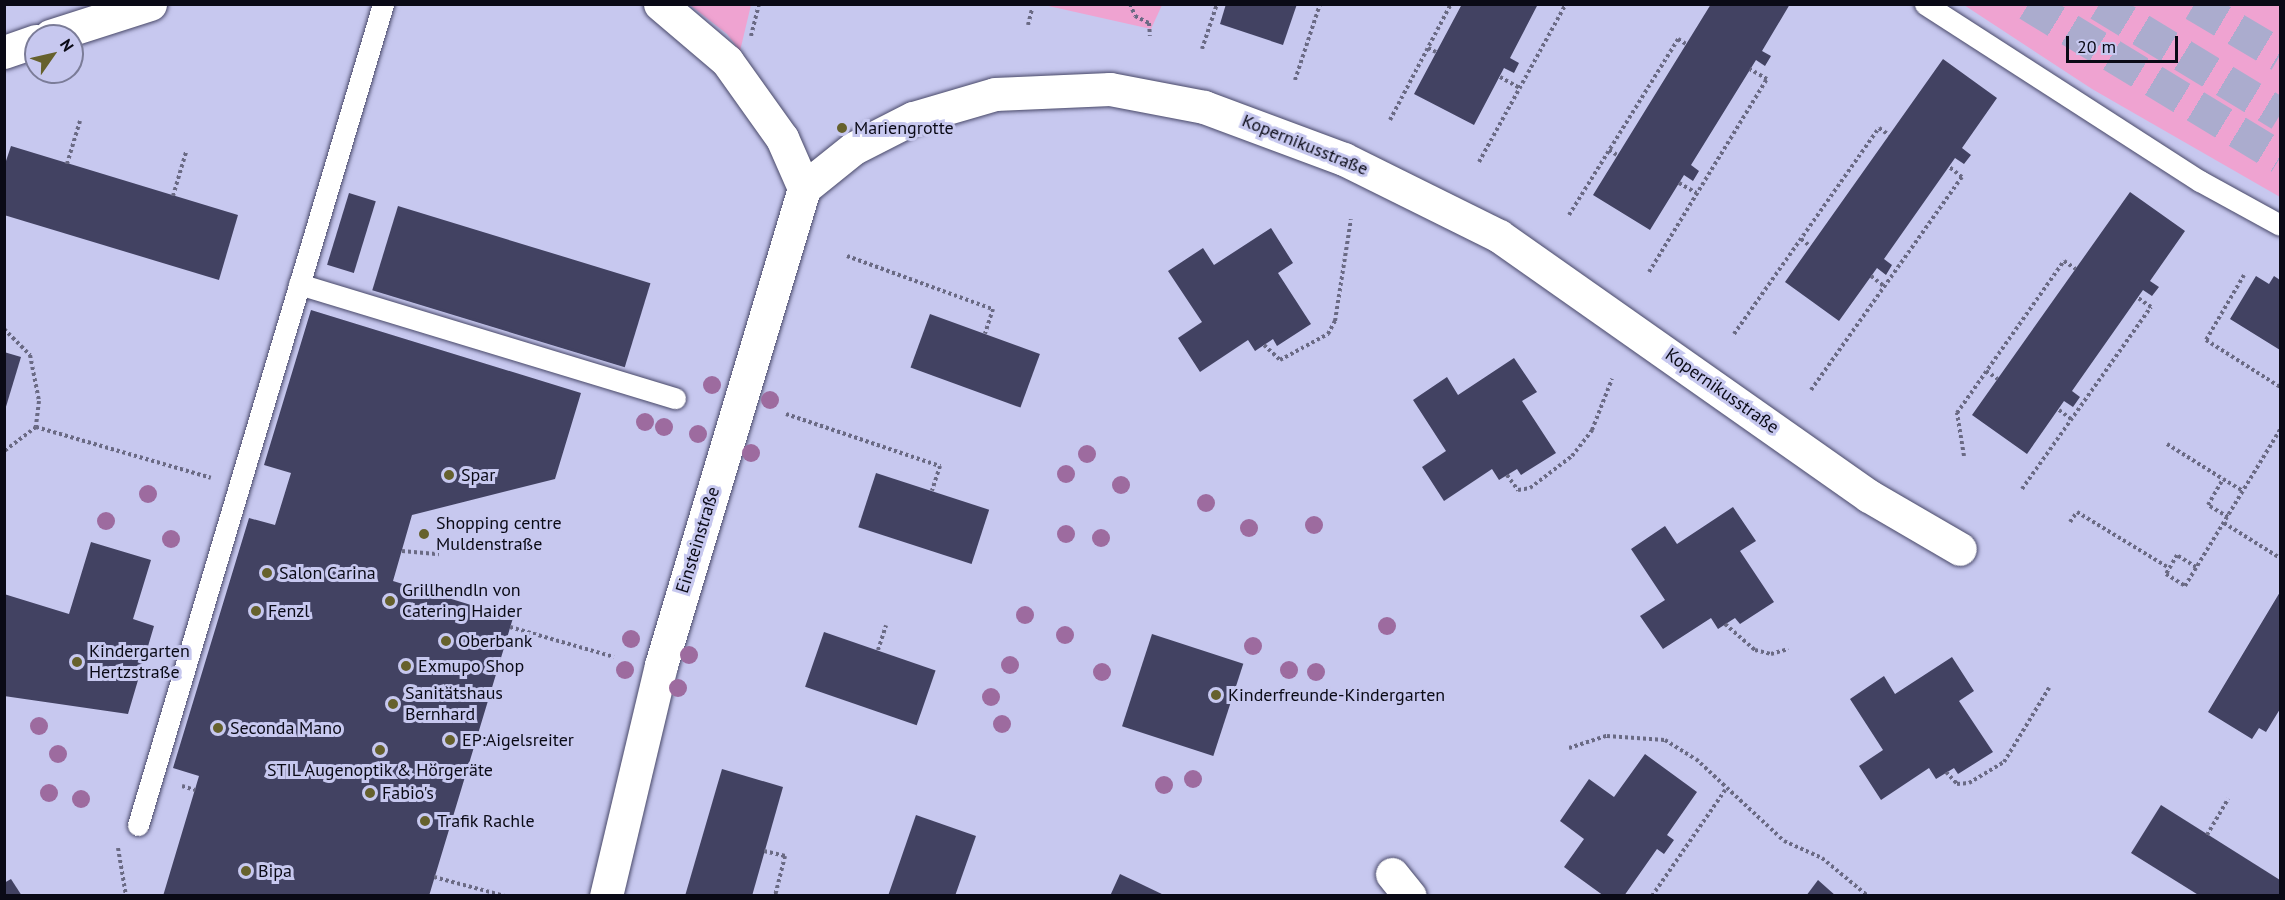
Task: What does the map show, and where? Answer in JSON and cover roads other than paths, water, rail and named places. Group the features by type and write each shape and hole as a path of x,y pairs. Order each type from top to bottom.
{"street":[{"path":"84,25 150,4"},
{"path":"660,4 728,60 782,138 804,188"},
{"path":"4,52 24,45"},
{"name":"Kopernikusstraße","path":"804,188 846,154 913,118 995,94 1110,89 1204,107 1344,159 1499,236 1869,496 1960,549"},
{"name":"Einsteinstraße","path":"606,896 661,665 804,188"}],"lane":[{"path":"138,825 383,4"},
{"path":"1925,4 2191,175 2280,225"},
{"path":"299,284 675,398"}],"tunnel":[{"path":"2028,4 2280,157"},
{"path":"2099,4 2280,114"},
{"path":"2194,4 2280,55"}],"place":[{"name":"Mariengrotte","path":"842,128"},
{"name":"Spar","path":"449,475"},
{"name":"Shopping centre Muldenstraße","path":"424,534"},
{"name":"Salon Carina","path":"267,573"},
{"name":"Grillhendln von Catering Haider","path":"390,601"},
{"name":"Fenzl","path":"256,611"},
{"name":"Oberbank","path":"446,641"},
{"name":"Kindergarten Hertzstraße","path":"77,662"},
{"name":"Exmupo Shop","path":"406,666"},
{"name":"Kinderfreunde-Kindergarten","path":"1216,695"},
{"name":"Sanitätshaus Bernhard","path":"393,704"},
{"name":"Seconda Mano","path":"218,728"},
{"name":"EP:Aigelsreiter","path":"450,740"},
{"name":"STIL Augenoptik & Hörgeräte","path":"380,750"},
{"name":"Fabio's","path":"370,793"},
{"name":"Trafik Rachle","path":"425,821"},
{"name":"Bipa","path":"246,871"}]}
